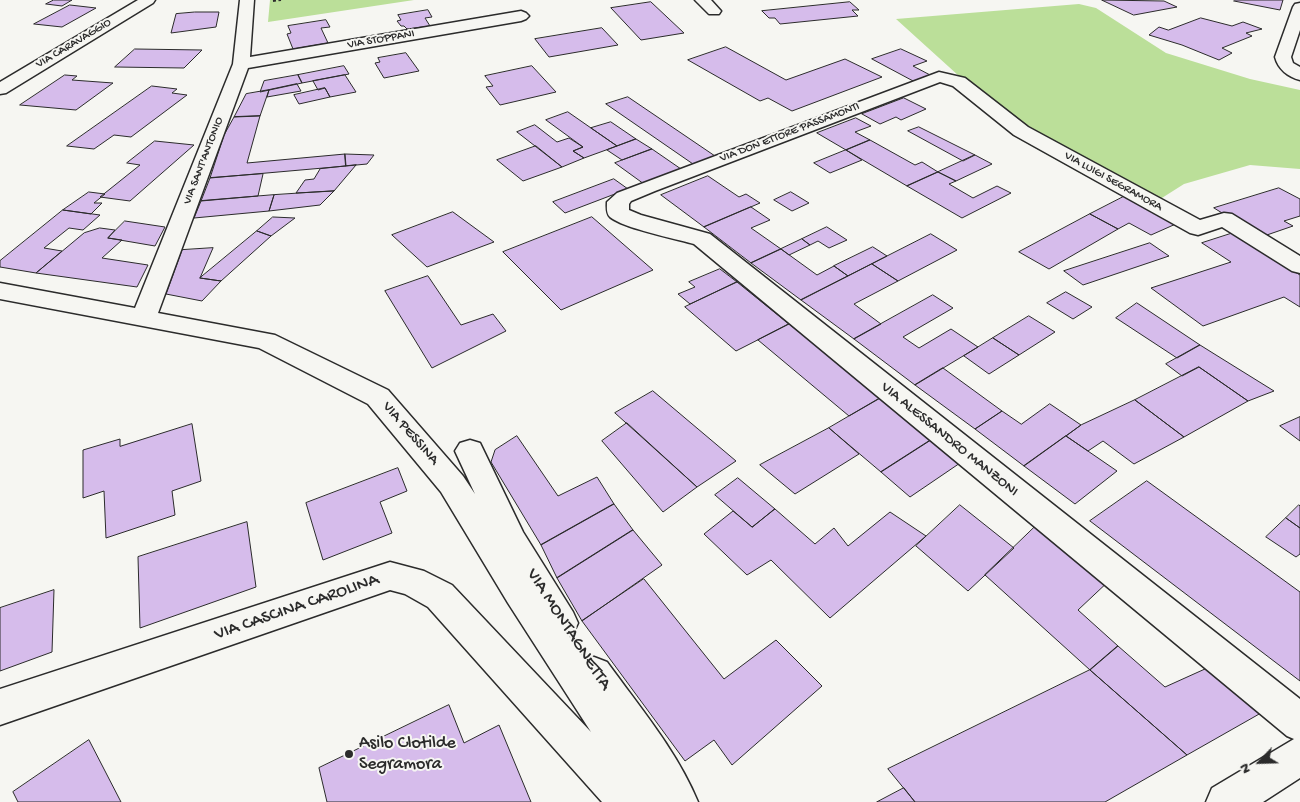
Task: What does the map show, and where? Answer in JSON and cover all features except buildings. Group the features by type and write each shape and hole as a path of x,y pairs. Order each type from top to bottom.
{"street":[{"name":"VIA CARAVAGGIO","path":"0,89 148,0"},
{"name":"VIA SANT'ANTONIO","path":"144,318 241,64 248,0"},
{"path":"702,0 714,12"},
{"path":"1300,7 1283,57 1285,66 1300,75"},
{"name":"VIA STOPPANI","path":"241,64 521,16"},
{"name":"VIA LUIGI SEGRAMORA","path":"931,79 939,76 959,82 1021,131 1198,228 1224,219 1300,266"},
{"name":"VIA DON ETTORE PASSAMONTI","path":"648,187 931,79"},
{"name":"VIA ALESSANDRO MANZONI","path":"648,187 624,197 618,202 618,213 632,220 702,239 1300,724"},
{"name":"VIA PESSINA","path":"0,291 266,341 378,397 452,484 520,593 659,802"},
{"name":"VIA MONTAGNETTA","path":"470,451 511,540 556,616 571,641 643,743 678,802"},
{"name":"VIA CASCINA CAROLINA","path":"0,707 390,576 412,581 440,596 629,802"},
{"path":"1226,802 1300,756"}],"green space":[{"path":"270,0 414,0 268,22"},
{"path":"1079,4 1096,8 1166,53 1250,79 1300,90 1300,169 1250,165 1184,184 1154,203 1089,178 1012,135 970,86 896,19"}],"place":[{"name":"Asilo Clotilde Segramora","path":"349,754"}]}
